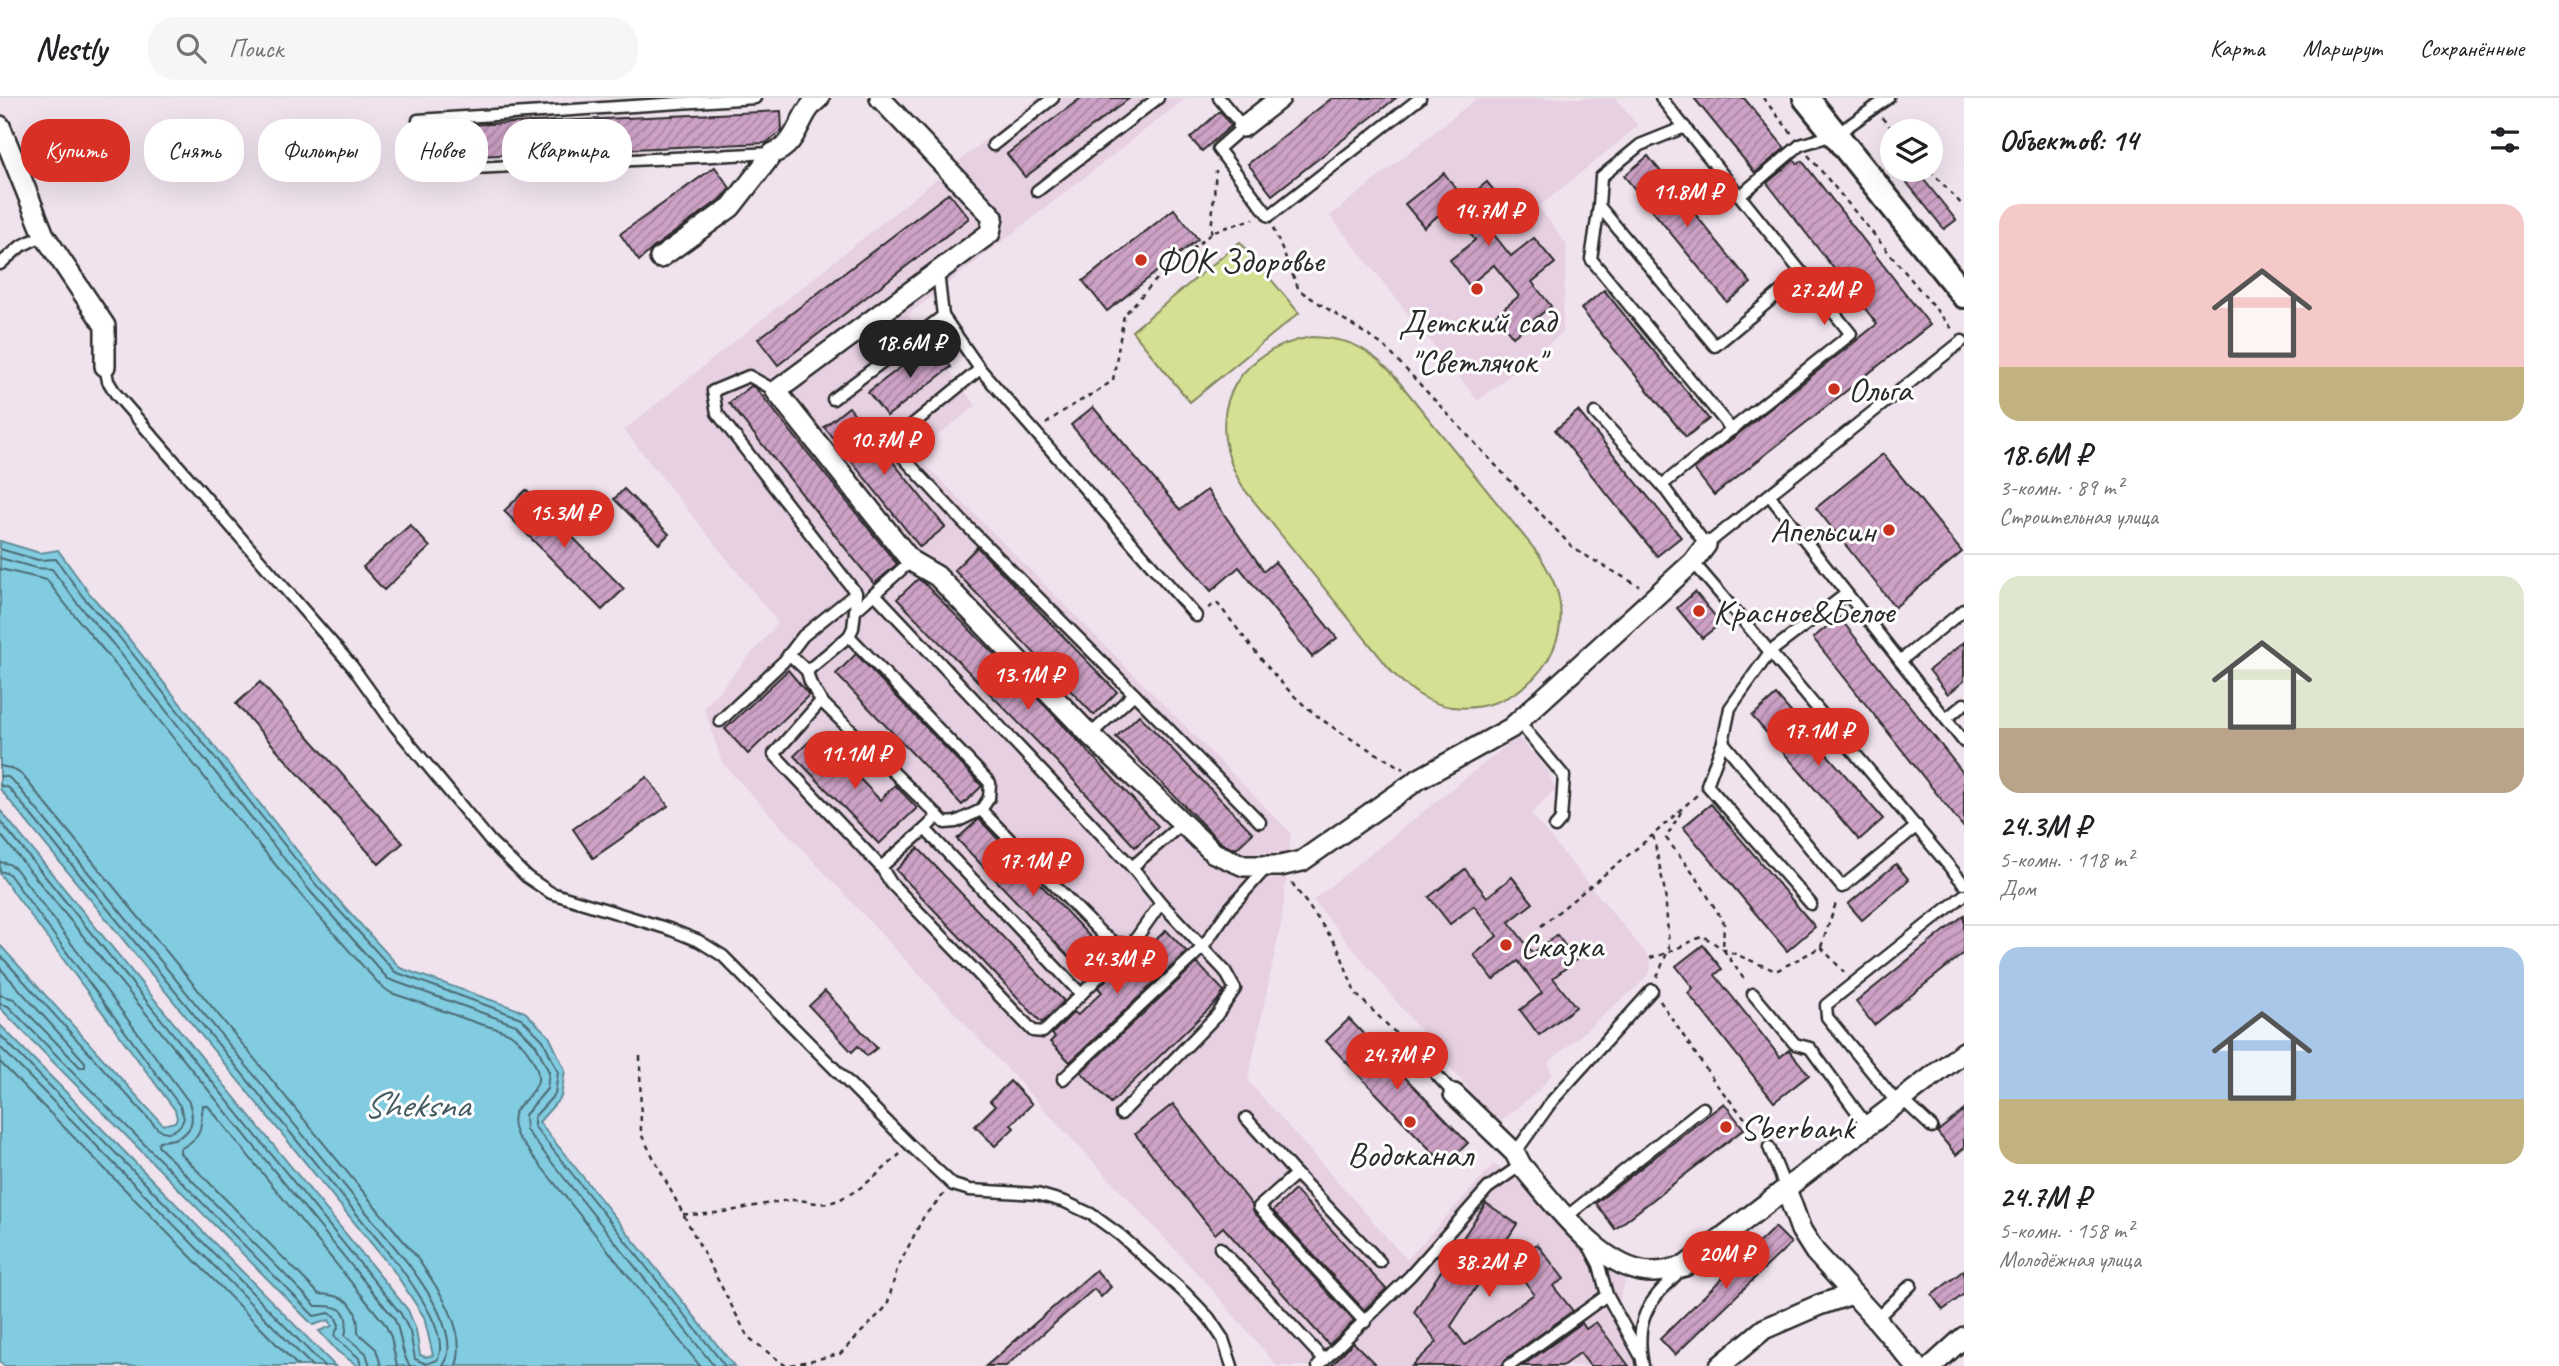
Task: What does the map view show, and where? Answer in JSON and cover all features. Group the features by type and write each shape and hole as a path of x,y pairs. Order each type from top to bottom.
{"street":[{"path":"660,258 731,207 773,153 783,150 792,142 806,111 819,98"},
{"path":"880,98 993,217 990,233 776,391 911,561 937,576 1090,735 1214,853 1244,866 1274,866 1302,861 1419,779 1511,728 1693,562 1706,545"},
{"path":"1243,127 1280,98"},
{"path":"1806,98 1964,295"},
{"path":"0,126 44,234 105,326 105,366"},
{"path":"1454,1094 1518,1159 1585,1236 1621,1264 1651,1273 1685,1266 1964,1052"},
{"path":"1787,1189 1801,1230 1815,1252 1916,1366"},
{"path":"1720,1366 1764,1329 1852,1294"},
{"path":"1932,1366 1964,1337"}],"lane":[{"path":"433,119 755,98"},
{"path":"993,145 1053,98"},
{"path":"1037,191 1158,98"},
{"path":"1219,98 1243,127 1218,149 1269,216 1420,98"},
{"path":"1661,98 1852,334 1662,485"},
{"path":"1739,193 1800,145 1837,134 1888,98"},
{"path":"1685,127 1640,145 1601,177 1591,259 1731,430"},
{"path":"488,168 773,153"},
{"path":"1599,206 1715,346 1803,273"},
{"path":"0,264 21,246 44,234"},
{"path":"938,271 943,316 980,369 1196,616"},
{"path":"833,399 943,316"},
{"path":"1595,413 1662,485 1706,545 1962,341"},
{"path":"105,366 108,381 116,394 352,666 395,726 490,841 527,877 551,893 668,929 699,941 723,956 953,1185 970,1190 1037,1194 1065,1202 1091,1214 1120,1235 1209,1318 1223,1339 1232,1366"},
{"path":"980,369 902,433 900,454 962,521 1260,822"},
{"path":"776,391 749,376 713,391 717,413 856,593 853,628 849,636 807,671"},
{"path":"1770,496 1964,742"},
{"path":"855,611 911,561"},
{"path":"1693,562 1964,884"},
{"path":"720,721 789,654 803,636 856,593"},
{"path":"875,594 1132,867 1161,903 1225,971 1235,989 1217,1015 1121,1114"},
{"path":"1811,904 1707,785 1723,743 1730,708 1770,652 1846,594"},
{"path":"1900,661 1964,610"},
{"path":"789,654 807,671 821,701 944,823 956,822 981,810 989,798 990,783 849,636"},
{"path":"1090,735 1134,694"},
{"path":"821,701 774,754 881,867 891,883 1033,1031 1043,1032 1132,944 1161,903"},
{"path":"1946,719 1964,704"},
{"path":"1518,721 1564,776 1561,820 1555,827"},
{"path":"1723,743 1842,887 1917,826"},
{"path":"981,810 1103,936 1115,943 1132,944"},
{"path":"881,867 938,816"},
{"path":"1132,867 1184,822"},
{"path":"925,829 1081,994"},
{"path":"1063,1079 1202,947 1230,908 1274,866"},
{"path":"1932,1127 1900,1102 1827,1017 1826,1005 1964,895"},
{"path":"1220,1248 1321,1363 1410,1276 1488,1188 1518,1159 1552,1101 1652,990"},
{"path":"1754,994 1795,1044 1810,1048 1868,1126"},
{"path":"1424,1061 1454,1094"},
{"path":"1566,1217 1703,1108"},
{"path":"1246,1118 1380,1262"},
{"path":"1769,1147 1787,1189"},
{"path":"1296,1174 1259,1207 1365,1322"},
{"path":"1585,1236 1599,1265 1607,1295 1642,1362"},
{"path":"1642,1362 1639,1328 1644,1313 1653,1299 1685,1266"},
{"path":"1876,1319 1911,1285"},
{"path":"1509,1366 1607,1295"}],"path":[{"path":"1763,98 1962,341"},
{"path":"1210,234 1218,149"},
{"path":"1941,182 1964,207"},
{"path":"1700,210 1739,193"},
{"path":"1035,432 1063,410 1090,397 1113,380 1124,315 1156,280 1210,234 1269,216 1299,289 1384,346 1574,550 1655,596"},
{"path":"1196,616 1217,603 1303,705 1419,779"},
{"path":"1541,926 1653,835 1707,785"},
{"path":"1682,810 1666,838 1698,880 1724,923 1723,949 1754,994"},
{"path":"1653,835 1665,892 1669,948 1652,990 1716,1084 1769,1147"},
{"path":"1274,866 1338,947 1355,993 1424,1061"},
{"path":"1650,958 1703,936 1723,949 1776,971 1821,947 1842,887"},
{"path":"1821,947 1852,982"},
{"path":"640,1056 641,1134 748,1337 786,1366 840,1354 887,1306 897,1269 925,1216 953,1185"},
{"path":"683,1214 707,1216 794,1200 828,1203 867,1185 910,1145"}],"shaded area":[{"path":"1038,98 1186,98 908,315 976,406 914,453 1291,833 1282,919 1248,1081 1407,1260 1494,1164 1573,1218 1625,1281 1618,1306 1643,1366 1277,1366 1208,1285 722,763 704,708 778,623 624,430"},
{"name":"Детский сад \"Светлячок\"","path":"1477,98 1615,98 1638,126 1539,207 1567,245 1562,333 1478,401 1330,216"},
{"path":"1518,736 1548,771 1555,789 1531,814 1650,958 1651,970 1641,983 1548,1063 1552,1075 1538,1091 1497,1124 1313,900"}],"green space":[{"path":"1240,242 1299,313 1190,402 1132,331"},
{"path":"1311,337 1335,339 1355,345 1391,372 1543,561 1558,594 1561,618 1557,640 1548,660 1534,678 1517,692 1497,702 1475,707 1452,707 1435,703 1413,690 1393,673 1244,489 1231,463 1225,438 1225,415 1231,393 1243,373 1260,357 1283,345"}],"water":[{"name":"Sheksna","path":"0,541 40,553 58,550 89,593 125,634 322,882 400,968 525,1012 549,1036 565,1070 561,1097 539,1122 734,1366 358,1366 337,1351 319,1331 332,1326 329,1320 313,1325 0,1008 0,945 163,1125 175,1122 175,1110 0,874 0,810 408,1310 416,1330 420,1355 433,1355 424,1317 394,1271 0,789"},
{"path":"0,1025 335,1366 4,1366 0,1362"}],"building":[{"path":"1081,98 1130,98 1025,177 1007,154"},
{"path":"1332,98 1396,98 1272,195 1248,164"},
{"path":"1694,98 1744,98 1785,148 1755,173"},
{"path":"781,111 782,131 766,143 632,149 632,119 600,119"},
{"path":"1220,111 1231,126 1202,151 1190,138"},
{"path":"502,123 502,155 488,156 488,124"},
{"path":"1648,156 1751,283 1727,302 1624,176"},
{"path":"1794,160 1798,164 1802,161 1930,325 1714,495 1694,469 1877,324 1767,183"},
{"path":"715,167 730,188 722,198 639,261 620,234"},
{"path":"1444,173 1465,200 1487,182 1508,208 1487,226 1511,256 1534,238 1555,263 1532,282 1551,306 1513,337 1496,315 1519,296 1494,265 1469,285 1450,260 1475,240 1449,207 1424,227 1405,204"},
{"path":"1906,182 1926,182 1956,220 1944,229"},
{"path":"949,193 969,218 778,365 758,339"},
{"name":"ФОК Здоровье","path":"1174,209 1198,239 1107,311 1083,281"},
{"path":"1604,290 1709,419 1686,437 1581,309"},
{"path":"933,343 951,367 887,416 868,392"},
{"path":"751,386 756,388 897,564 874,584 729,403"},
{"path":"849,407 945,527 920,547 824,427"},
{"path":"1093,407 1180,510 1207,490 1264,571 1275,562 1337,638 1312,657 1239,567 1211,591 1071,425"},
{"path":"1578,411 1681,537 1657,556 1555,430"},
{"name":"Апельсин","path":"1883,454 1962,552 1895,607 1816,508"},
{"path":"624,489 669,534 659,544 614,499"},
{"path":"526,490 624,589 602,610 504,511"},
{"path":"410,525 430,547 384,590 363,567"},
{"path":"977,547 1117,692 1094,715 954,570"},
{"path":"918,579 1048,709 1158,826 1135,847 1056,761 897,599"},
{"path":"1695,592 1721,623 1702,638 1677,608"},
{"path":"1839,617 1964,774 1964,828 1813,638"},
{"path":"1964,642 1964,681 1948,694 1929,670"},
{"path":"856,654 982,786 962,805 836,674"},
{"path":"788,670 809,695 748,754 725,729"},
{"path":"260,682 403,843 379,864 236,704"},
{"path":"1776,695 1883,819 1859,840 1752,716"},
{"path":"1139,715 1253,833 1236,849 1221,843 1116,737"},
{"path":"817,734 880,800 895,785 917,808 879,844 794,756"},
{"path":"647,777 668,806 593,858 573,829"},
{"path":"1711,804 1815,927 1787,951 1683,827"},
{"path":"979,819 1109,957 1088,977 957,839"},
{"path":"918,848 1064,1001 1042,1023 896,870"},
{"path":"1896,864 1909,880 1862,920 1848,904"},
{"name":"Сказка","path":"1465,869 1487,897 1512,877 1533,903 1509,922 1533,953 1557,935 1576,960 1553,978 1576,1007 1539,1035 1520,1010 1542,993 1518,961 1493,980 1474,955 1497,936 1474,906 1450,924 1429,897"},
{"path":"1964,915 1964,953 1874,1025 1856,1002"},
{"path":"1166,930 1187,952 1070,1062 1050,1042 1055,1037 1052,1034 1074,1012 1078,1015 1102,992 1098,988 1119,967 1123,972"},
{"path":"1703,945 1722,969 1715,975 1780,1057 1789,1050 1809,1075 1774,1102 1688,993 1693,988 1676,966"},
{"path":"1197,963 1224,991 1217,1001 1111,1103 1081,1072"},
{"path":"825,991 877,1048 867,1056 858,1046 852,1052 809,1006"},
{"path":"1349,1019 1468,1143 1445,1165 1326,1041"},
{"path":"1010,1081 1032,1104 1011,1125 1014,1128 995,1146 975,1126 995,1106 990,1101"},
{"path":"1724,1103 1744,1129 1615,1229 1596,1203"},
{"path":"1173,1104 1252,1205 1254,1212 1354,1321 1329,1345 1223,1227 1215,1234 1135,1134"},
{"path":"1964,1110 1964,1148 1956,1155 1937,1132"},
{"path":"1295,1190 1386,1289 1364,1310 1273,1211"},
{"path":"1486,1203 1517,1224 1451,1326 1465,1345 1534,1294 1511,1263 1537,1244 1564,1279 1553,1286 1573,1311 1505,1360 1502,1366 1412,1366 1437,1342 1414,1312"},
{"path":"1775,1227 1791,1243 1675,1355 1660,1339"},
{"path":"1096,1270 1111,1287 1101,1297 1094,1289 1006,1366 986,1366"},
{"path":"1964,1270 1964,1294 1943,1310 1932,1295"},
{"path":"1596,1322 1629,1366 1590,1366 1580,1353 1562,1366 1522,1366 1582,1323 1586,1329"},
{"path":"1353,1342 1377,1366 1331,1366"}],"place":[{"name":"ФОК Здоровье","path":"1141,260"},
{"name":"Детский сад \"Светлячок\"","path":"1477,289"},
{"name":"Ольга","path":"1834,389"},
{"name":"Апельсин","path":"1889,530"},
{"name":"Красное&Белое","path":"1699,611"},
{"name":"Сказка","path":"1506,945"},
{"name":"Водоканал","path":"1410,1122"},
{"name":"Sberbank","path":"1726,1127"}]}
